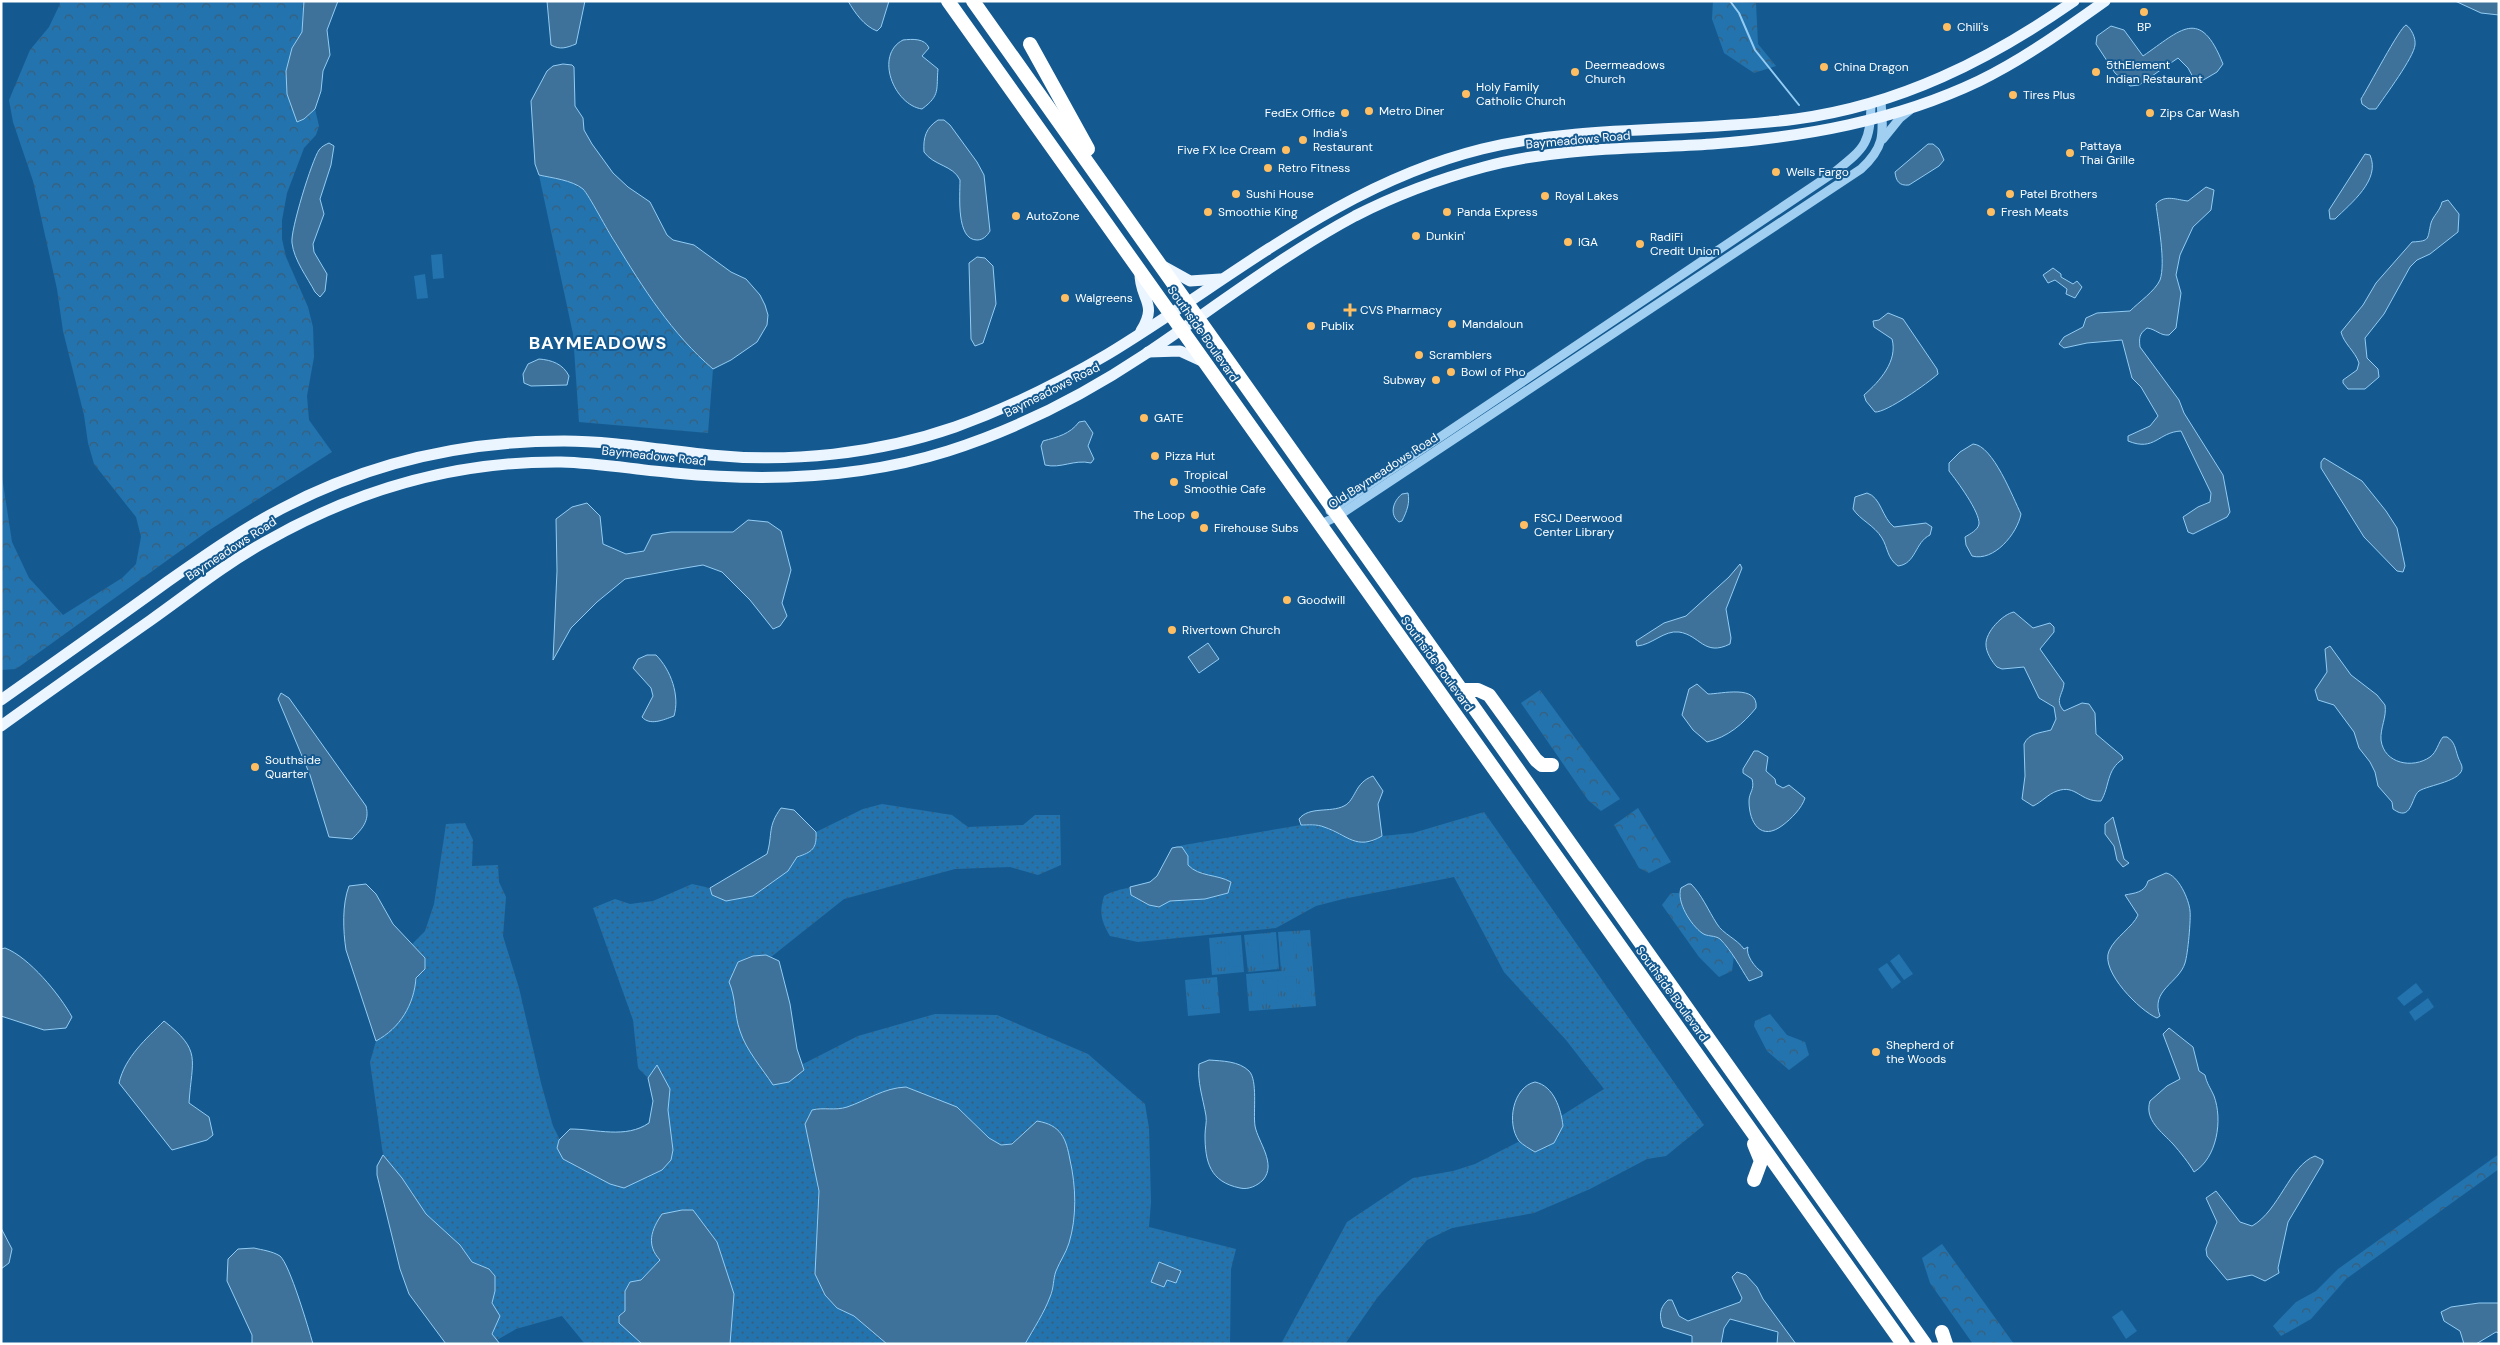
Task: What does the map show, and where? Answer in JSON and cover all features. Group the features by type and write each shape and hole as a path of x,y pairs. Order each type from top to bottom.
{"highway":[{"name":"Southside Boulevard","path":"948,1 1903,1344"},
{"name":"Southside Boulevard","path":"973,1 1925,1344"},
{"path":"1030,44 1128,219"},
{"path":"1461,690 1478,690 1488,695 1536,760 1542,765 1552,765"},
{"path":"1747,1125 1750,1138 1760,1156 1754,1180"},
{"path":"1776,1166 1785,1165 1794,1168 1812,1185"}],"main road":[{"name":"Baymeadows Road","path":"1,700 211,551 278,510 328,487 372,470 419,457 514,443 567,441 623,444 755,458 836,454 907,441 986,415 1060,381 1138,335 1314,220 1374,188 1448,159 1512,143 1550,136 1797,119 1876,103 1931,83 1973,64 2016,40 2074,1"},
{"name":"Baymeadows Road","path":"1,726 224,567 296,525 337,505 423,477 498,465 562,462 618,465 668,473 755,479 838,475 877,468 950,450 1009,428 1074,396 1147,353 1197,317 1322,235 1380,204 1453,176 1508,161 1554,154 1787,137 1876,119 1911,109 1998,71 2035,49 2105,1"},
{"path":"1728,124 1730,142"},
{"path":"1550,136 1554,154"},
{"path":"1448,159 1453,176"},
{"path":"1374,188 1380,204"},
{"path":"1160,264 1190,281 1225,278"},
{"path":"1138,335 1149,312 1147,299 1139,286 1140,272"},
{"path":"1147,353 1180,350 1204,362"},
{"path":"510,464 514,443"},
{"path":"498,465 500,444"}],"street":[{"name":"Old Baymeadows Road","path":"1335,513 1846,180 1869,161 1882,139 1876,119 1876,103"},
{"path":"1882,139 1900,118 1911,109"},
{"name":"Old Baymeadows Road","path":"1319,525 1836,171 1864,146 1876,119"}],"green space":[{"path":"59,1 304,1 302,32 292,48 304,119 315,109 319,126 316,135 304,148 287,193 282,220 282,239 286,257 308,307 313,327 314,357 307,396 309,420 332,452 208,531 16,669 1,670 1,470 12,542 29,578 63,615 122,578 136,564 141,537 136,517 94,464 63,331 57,289 33,181 13,122 9,100 30,50 49,27 60,4"},
{"path":"1713,1 1756,3 1758,44 1776,66 1754,73 1724,53 1712,19"},
{"path":"539,175 568,181 583,189 659,310 684,341 713,369 708,433 579,422 573,334"},
{"path":"442,254 444,278 433,279 431,255"},
{"path":"425,274 428,298 417,299 414,276"},
{"path":"1540,690 1620,799 1601,811 1588,800 1521,703"},
{"path":"882,804 952,815 968,827 1023,825 1035,815 1060,815 1061,865 1038,875 1010,867 955,869 844,899 771,957 779,961 790,1004 797,1049 803,1064 858,1036 935,1014 997,1015 1088,1054 1145,1104 1149,1128 1151,1202 1149,1227 1236,1249 1231,1269 1230,1344 585,1344 562,1316 516,1329 497,1340 492,1334 500,1316 492,1303 495,1291 489,1269 472,1262 460,1245 426,1214 402,1178 383,1155 370,1062 376,1041 397,1025 403,1015 425,958 412,944 425,931 434,904 446,824 465,823 473,840 472,866 498,865 499,882 506,897 503,936 519,988 553,1126 560,1140 570,1129 621,1132 640,1127 649,1122 653,1101 648,1078 638,1068 633,1020 593,908 615,899 630,904 653,901 692,884 710,888 712,895 753,896 788,871 797,857 813,849 816,842 816,832 863,809"},
{"path":"1638,808 1671,862 1649,873 1639,868 1614,825"},
{"path":"1484,812 1704,1125 1666,1156 1647,1159 1590,1189 1534,1213 1452,1228 1427,1240 1377,1298 1345,1344 1281,1344 1347,1222 1413,1178 1453,1171 1475,1164 1520,1141 1535,1152 1563,1126 1561,1116 1604,1089 1566,1040 1504,972 1454,877 1316,906 1276,928 1138,942 1110,936 1102,916 1104,896 1152,880 1161,870 1172,848 1184,845 1301,825 1323,826 1342,836 1370,843 1382,836 1413,833"},
{"path":"1671,893 1679,893 1680,898 1707,936 1718,937 1734,956 1732,971 1719,977 1699,957 1662,905"},
{"path":"1310,930 1316,1006 1249,1011 1246,974 1281,971 1278,932"},
{"path":"1276,932 1279,969 1248,972 1244,935"},
{"path":"1241,935 1244,972 1212,975 1209,938"},
{"path":"1307,938 1309,963 1298,963 1296,939"},
{"path":"1274,939 1275,963 1264,964 1262,940"},
{"path":"1259,940 1261,964 1250,965 1248,941"},
{"path":"1293,940 1295,964 1284,965 1282,941"},
{"path":"1239,942 1241,966 1230,967 1228,943"},
{"path":"1225,943 1226,967 1215,968 1214,944"},
{"path":"1899,954 1913,974 1904,980 1890,961"},
{"path":"1887,963 1901,982 1892,989 1878,969"},
{"path":"1310,975 1312,999 1301,1000 1299,976"},
{"path":"1296,976 1298,1000 1287,1001 1285,977"},
{"path":"1217,977 1220,1013 1188,1016 1185,980"},
{"path":"1277,978 1279,1002 1267,1003 1265,979"},
{"path":"1262,979 1264,1003 1253,1004 1251,980"},
{"path":"1214,983 1216,1007 1205,1008 1203,984"},
{"path":"2416,983 2423,992 2404,1006 2397,998"},
{"path":"1200,984 1202,1008 1191,1009 1189,985"},
{"path":"2428,998 2434,1007 2415,1021 2409,1012"},
{"path":"1770,1014 1787,1035 1805,1042 1809,1055 1789,1070 1767,1051 1754,1026 1755,1021"},
{"path":"2499,1154 2499,1169 2346,1279 2311,1319 2281,1336 2273,1326 2296,1302 2316,1291 2338,1269"},
{"path":"1942,1244 2014,1344 1973,1344 1930,1283 1922,1258"},
{"path":"2122,1310 2137,1331 2126,1339 2112,1317"}],"shaded area":[{"path":"304,1 338,1 327,30 330,55 323,71 321,91 315,109 304,119 297,122 287,94 286,71 292,48 302,32"},
{"path":"547,1 585,1 576,44 563,48 551,45"},
{"path":"848,1 889,1 881,27 877,31 868,26"},
{"path":"2455,1 2499,1 2499,15 2481,13"},
{"path":"2406,25 2410,28 2415,42 2410,58 2376,109 2369,109 2362,104 2361,99 2391,46"},
{"path":"2111,26 2124,30 2143,56 2179,32 2189,28 2198,29 2215,46 2223,64 2217,72 2200,82 2194,79 2188,68 2178,58 2139,85 2130,86 2115,73 2096,44 2097,36"},
{"path":"914,39 925,42 929,48 922,56 938,69 935,95 922,109 912,106 903,99 891,79 890,57 894,47 903,40"},
{"path":"563,64 574,67 575,106 583,118 584,130 613,173 628,187 650,202 667,235 673,240 694,245 731,272 746,279 760,295 768,315 767,325 757,342 731,360 713,369 671,326 612,237 583,189 568,181 539,175 535,164 531,101 547,71 553,66"},
{"path":"938,120 944,120 950,125 977,162 984,175 990,231 981,239 970,238 965,233 962,225 960,180 957,175 928,157 924,152 926,133"},
{"path":"329,143 334,146 331,165 320,199 324,214 313,244 314,252 327,274 325,291 320,297 315,292 298,262 293,249 292,236 302,196 316,156 320,149"},
{"path":"1928,144 1933,144 1939,149 1944,160 1939,166 1909,185 1900,184 1895,172"},
{"path":"2365,154 2370,155 2372,164 2368,182 2349,206 2335,219 2330,219 2329,210"},
{"path":"2206,187 2214,190 2211,210 2193,227 2180,255 2176,275 2181,293 2176,328 2169,335 2166,335 2147,328 2140,336 2140,347 2179,400 2184,413 2223,475 2230,512 2227,517 2193,534 2188,532 2183,517 2210,502 2211,493 2181,431 2173,432 2151,443 2137,444 2128,441 2128,436 2150,426 2158,416 2141,387 2132,378 2122,340 2087,343 2064,348 2059,344 2064,337 2083,327 2086,318 2097,313 2130,311 2151,292 2158,284 2162,273 2161,242 2156,204 2167,198 2188,201"},
{"path":"2448,200 2459,214 2458,232 2430,254 2417,260 2410,267 2384,314 2365,338 2367,358 2378,369 2379,377 2365,389 2348,389 2343,380 2357,370 2359,363 2341,332 2363,305 2376,283 2412,242 2422,241 2427,238 2432,220 2442,202"},
{"path":"977,257 985,258 993,266 996,304 983,343 975,346 971,339 969,263"},
{"path":"2053,268 2061,274 2061,277 2073,284 2077,281 2082,287 2075,298 2066,294 2067,289 2055,280 2048,283 2043,275"},
{"path":"1888,313 1903,319 1937,369 1938,374 1897,403 1875,412 1866,401 1864,395 1886,370 1890,363 1893,347 1892,339 1874,327 1873,321 1879,320"},
{"path":"539,359 548,360 564,368 569,376 567,385 531,386 524,383 523,374 528,364"},
{"path":"1085,421 1093,433 1088,446 1094,459 1091,463 1079,462 1057,466 1045,465 1041,446 1043,441 1063,434 1079,422"},
{"path":"1973,444 1988,453 1995,462 2021,514 2019,522 2010,538 1996,551 1980,557 1972,556 1966,545 1965,537 1974,532 1979,524 1976,512 1949,471 1949,463 1960,452"},
{"path":"2324,458 2362,481 2386,511 2397,528 2405,566 2403,572 2397,571 2364,537 2321,468 2321,462"},
{"path":"1408,493 1407,510 1402,521 1399,522 1394,516 1394,504 1402,494"},
{"path":"1867,493 1872,495 1879,503 1894,527 1926,523 1932,527 1930,535 1925,538 1912,557 1904,564 1898,566 1894,563 1879,533 1853,509 1855,497"},
{"path":"587,503 600,516 603,544 626,554 644,551 652,535 671,532 733,532 748,520 768,522 781,531 791,570 782,603 787,616 780,626 773,629 750,600 722,572 703,565 625,579 597,602 571,628 553,660 557,571 556,519 572,507"},
{"path":"1740,564 1742,568 1726,609 1731,638 1730,644 1714,648 1708,647 1686,634 1674,632 1637,646 1636,641 1664,623 1686,616 1729,577"},
{"path":"2014,612 2033,628 2050,623 2054,627 2054,632 2040,649 2064,683 2059,700 2061,707 2064,711 2082,703 2089,704 2095,713 2096,734 2122,756 2123,759 2111,773 2101,801 2094,801 2074,791 2063,789 2054,792 2033,806 2022,799 2025,776 2024,744 2032,736 2051,730 2056,719 2054,707 2039,698 2024,667 2002,669 1995,665 1988,654 1986,640 1988,635 2005,616"},
{"path":"1208,643 1219,659 1199,673 1188,657"},
{"path":"2330,646 2351,675 2377,695 2385,705 2381,740 2383,748 2393,759 2408,763 2423,761 2432,755 2443,737 2447,737 2452,741 2462,766 2461,772 2452,779 2419,791 2410,808 2404,813 2393,809 2392,802 2378,786 2375,772 2359,748 2354,732 2334,705 2318,700 2315,690 2327,672 2325,649"},
{"path":"647,655 656,655 666,668 673,684 676,700 674,716 653,722 642,717 653,696 651,688 633,668 638,659"},
{"path":"1697,684 1708,694 1746,693 1752,696 1756,708 1735,729 1722,737 1707,742 1693,730 1682,715 1689,689"},
{"path":"281,693 289,698 366,806 366,820 362,828 352,839 329,837 310,775 278,699"},
{"path":"1754,751 1758,751 1768,757 1766,771 1775,779 1776,784 1783,788 1789,785 1805,798 1799,809 1789,820 1775,830 1768,832 1758,828 1751,816 1749,801 1753,786 1752,779 1743,773 1743,769"},
{"path":"1373,776 1383,791 1378,804 1382,836 1373,840 1359,842 1321,826 1301,825 1299,819 1308,812 1344,806 1351,800 1362,783"},
{"path":"781,808 794,810 816,832 816,842 813,849 797,857 788,871 753,896 726,901 712,895 710,888 767,854 772,826"},
{"path":"2113,817 2124,859 2129,863 2123,867 2117,860 2114,846 2105,834 2105,824"},
{"path":"1182,847 1188,856 1188,865 1192,869 1231,882 1228,893 1205,899 1170,901 1159,907 1149,905 1131,895 1130,887 1150,882 1157,876 1172,848"},
{"path":"2166,873 2175,878 2188,900 2190,928 2185,963 2182,970 2162,993 2158,1007 2160,1016 2157,1018 2141,1007 2123,989 2110,969 2108,959 2112,946 2138,915 2125,895 2142,890 2148,881"},
{"path":"366,884 376,894 393,924 425,958 425,969 416,978 415,988 404,1015 385,1036 376,1041 346,950 344,935 344,909 349,886"},
{"path":"1691,884 1698,893 1720,928 1744,949 1748,947 1749,957 1762,972 1762,976 1749,981 1720,939 1704,934 1693,925 1685,913 1680,894 1681,888"},
{"path":"5,948 24,959 34,968 60,998 72,1017 66,1028 44,1030 1,1016 1,949"},
{"path":"766,955 779,961 790,1004 797,1049 804,1070 789,1082 773,1085 750,1052 743,1038 738,1025 729,982 738,962 753,956"},
{"path":"164,1021 176,1031 189,1048 192,1056 192,1065 189,1103 209,1117 213,1135 207,1140 172,1150 119,1083 131,1057"},
{"path":"2169,1028 2193,1047 2199,1071 2205,1075 2217,1106 2218,1127 2213,1148 2202,1166 2194,1172 2179,1150 2155,1125 2150,1114 2150,1101 2167,1086 2180,1079 2163,1034"},
{"path":"1209,1060 1235,1063 1245,1068 1252,1075 1255,1126 1268,1167 1267,1174 1263,1180 1252,1187 1240,1188 1222,1181 1216,1176 1208,1162 1205,1145 1206,1118 1200,1084 1199,1064"},
{"path":"657,1065 670,1089 668,1110 673,1150 671,1160 662,1170 624,1188 610,1184 563,1159 557,1148 559,1140 570,1129 621,1132 631,1131 649,1123 653,1101 648,1078"},
{"path":"1535,1082 1542,1084 1552,1093 1558,1106 1563,1126 1554,1143 1535,1152 1519,1141 1515,1134 1513,1116 1514,1107 1521,1091 1527,1085"},
{"path":"906,1087 957,1107 989,1138 1001,1145 1012,1144 1037,1121 1057,1129 1067,1145 1074,1191 1072,1233 1068,1247 1056,1271 1048,1303 1025,1344 887,1344 854,1316 837,1308 825,1295 815,1274 819,1191 805,1124 812,1110 843,1108 883,1092"},
{"path":"383,1155 402,1178 426,1214 460,1245 472,1262 489,1269 495,1276 495,1291 492,1303 500,1316 492,1334 500,1344 446,1344 409,1294 400,1269 377,1175 377,1166"},
{"path":"2315,1156 2323,1160 2323,1163 2288,1222 2278,1268 2279,1273 2265,1281 2252,1275 2227,1280 2207,1256 2206,1249 2217,1222 2206,1198 2216,1191 2240,1222 2252,1226 2270,1210 2298,1169"},
{"path":"693,1210 717,1242 734,1294 730,1344 642,1344 619,1323 619,1316 625,1311 625,1291 630,1282 641,1280 660,1260 653,1249 652,1243 653,1232 658,1220 662,1214"},
{"path":"1,1228 12,1249 9,1263 1,1269"},
{"path":"254,1248 277,1254 284,1262 289,1271 313,1344 252,1344 252,1335 227,1281 228,1259 238,1249"},
{"path":"1159,1262 1181,1271 1176,1283 1167,1280 1164,1287 1151,1282"},
{"path":"1737,1272 1746,1275 1757,1287 1763,1299 1796,1344 1777,1344 1778,1332 1730,1319 1724,1328 1721,1344 1692,1344 1692,1336 1663,1327 1661,1313 1663,1306 1668,1300 1672,1300 1679,1316 1688,1321 1740,1302 1742,1298 1732,1277"},
{"path":"2479,1303 2499,1303 2499,1333 2496,1332 2476,1344 2464,1344 2460,1331 2444,1321 2441,1312 2451,1307"}],"waterway":[{"path":"1730,1 1739,13 1755,50 1799,105"}],"place":[{"name":"BP","path":"2144,12"},
{"name":"Chili's","path":"1947,27"},
{"name":"China Dragon","path":"1824,67"},
{"name":"Deermeadows Church","path":"1575,72"},
{"name":"5thElement Indian Restaurant","path":"2096,72"},
{"name":"Holy Family Catholic Church","path":"1466,94"},
{"name":"Tires Plus","path":"2013,95"},
{"name":"Metro Diner","path":"1369,111"},
{"name":"FedEx Office","path":"1345,113"},
{"name":"Zips Car Wash","path":"2150,113"},
{"name":"India's Restaurant","path":"1303,140"},
{"name":"Five FX Ice Cream","path":"1286,150"},
{"name":"Pattaya Thai Grille","path":"2070,153"},
{"name":"Retro Fitness","path":"1268,168"},
{"name":"Wells Fargo","path":"1776,172"},
{"name":"Sushi House","path":"1236,194"},
{"name":"Patel Brothers","path":"2010,194"},
{"name":"Royal Lakes","path":"1545,196"},
{"name":"Smoothie King","path":"1208,212"},
{"name":"Panda Express","path":"1447,212"},
{"name":"Fresh Meats","path":"1991,212"},
{"name":"AutoZone","path":"1016,216"},
{"name":"Dunkin'","path":"1416,236"},
{"name":"IGA","path":"1568,242"},
{"name":"RadiFi Credit Union","path":"1640,244"},
{"name":"Walgreens","path":"1065,298"},
{"name":"CVS Pharmacy","path":"1350,310"},
{"name":"Mandaloun","path":"1452,324"},
{"name":"Publix","path":"1311,326"},
{"name":"Scramblers","path":"1419,355"},
{"name":"Bowl of Pho","path":"1451,372"},
{"name":"Subway","path":"1436,380"},
{"name":"GATE","path":"1144,418"},
{"name":"Pizza Hut","path":"1155,456"},
{"name":"Tropical Smoothie Cafe","path":"1174,482"},
{"name":"The Loop","path":"1195,515"},
{"name":"FSCJ Deerwood Center Library","path":"1524,525"},
{"name":"Firehouse Subs","path":"1204,528"},
{"name":"Goodwill","path":"1287,600"},
{"name":"Rivertown Church","path":"1172,630"},
{"name":"Southside Quarter","path":"255,767"},
{"name":"Shepherd of the Woods","path":"1876,1052"}],"district":[{"name":"BAYMEADOWS","path":"598,343"}]}
